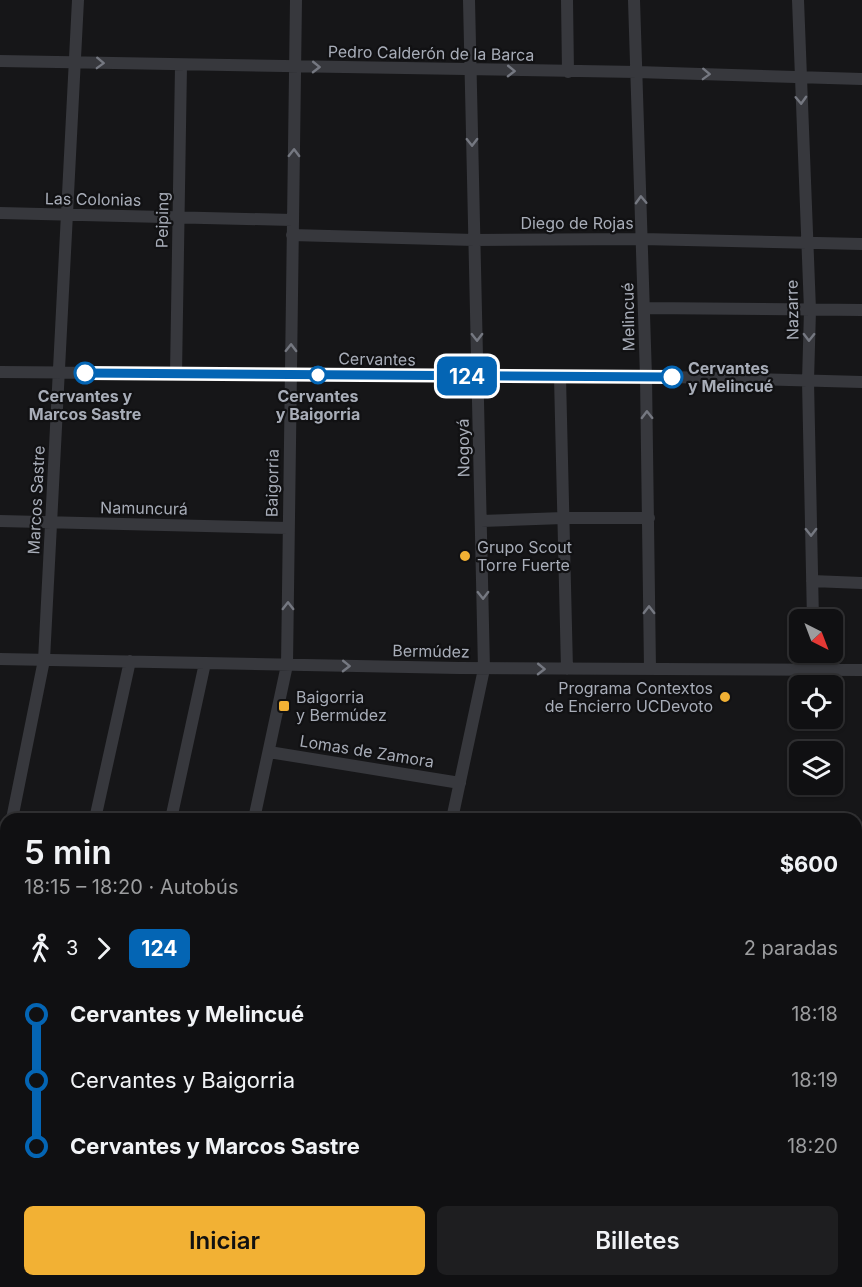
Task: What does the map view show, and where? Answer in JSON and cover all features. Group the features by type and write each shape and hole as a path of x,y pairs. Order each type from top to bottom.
{"street":[{"name":"Marcos Sastre","path":"13,813 44,660 78,0"},
{"name":"Baigorria","path":"255,813 288,665 296,0"},
{"name":"Nogoyá","path":"453,813 484,669 469,0"},
{"path":"567,0 568,72"},
{"name":"Melincué","path":"634,0 646,377 650,669"},
{"name":"Nazarre","path":"798,0 810,310 808,381 813,609"},
{"name":"Pedro Calderón de la Barca","path":"0,62 637,72 862,79"},
{"name":"Peiping","path":"176,374 181,66"},
{"name":"Las Colonias","path":"0,213 292,220"},
{"name":"Diego de Rojas","path":"292,235 474,240 642,239 862,244"},
{"path":"644,308 862,310"},
{"name":"Cervantes","path":"0,372 646,377 862,382"},
{"path":"560,377 567,669"},
{"path":"481,521 649,518"},
{"name":"Namuncurá","path":"0,521 288,528"},
{"path":"812,581 862,583"},
{"name":"Bermúdez","path":"0,659 484,669 862,670"},
{"path":"96,813 130,662"},
{"path":"172,813 205,663"},
{"path":"814,663 814,670"},
{"name":"Lomas de Zamora","path":"269,752 460,783"}],"bus line":[{"name":"124","path":"85,373 672,377"}],"place":[{"name":"Cervantes y Marcos Sastre","path":"85,373"},
{"name":"Cervantes y Baigorria","path":"318,375"},
{"name":"Cervantes y Melincué","path":"672,377"},
{"name":"Grupo Scout Torre Fuerte","path":"465,556"},
{"name":"Programa Contextos de Encierro UCDevoto","path":"725,697"},
{"name":"Baigorria y Bermúdez","path":"284,706"}]}
